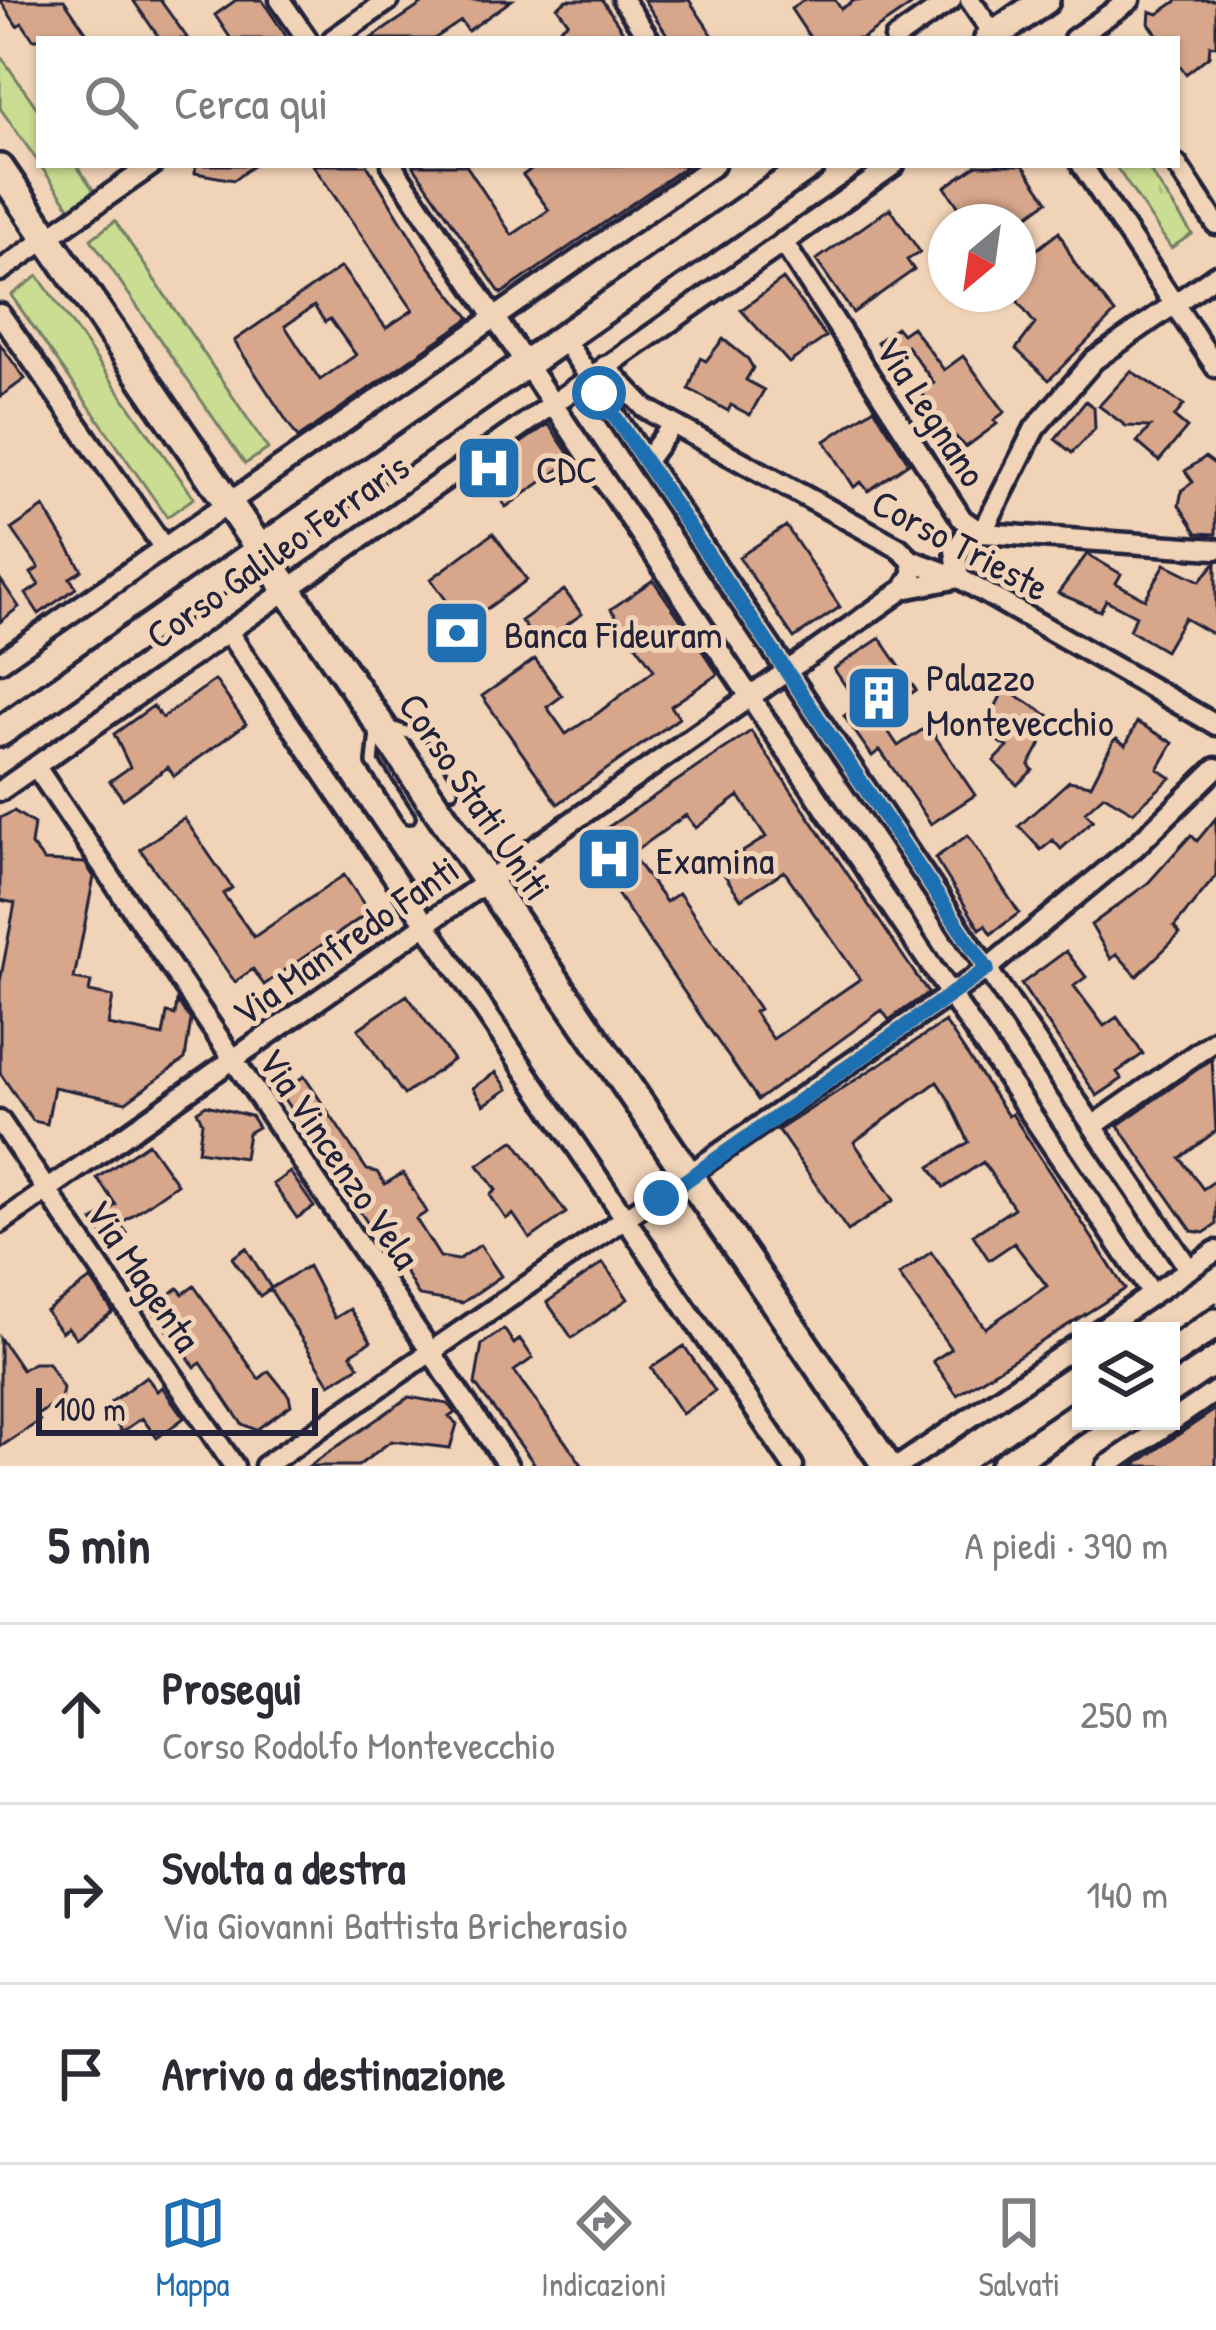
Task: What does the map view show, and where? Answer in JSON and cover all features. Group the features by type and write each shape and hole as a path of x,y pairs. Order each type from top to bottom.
{"main road":[{"path":"997,36 1045,0"},
{"name":"Corso Galileo Ferraris","path":"0,732 806,168"},
{"name":"Corso Stati Uniti","path":"0,169 887,1466"},
{"path":"1180,1347 1216,1323"},
{"path":"1005,1466 1072,1420"}],"street":[{"path":"280,0 305,36"},
{"path":"337,36 389,0"},
{"path":"623,0 647,36"},
{"path":"899,36 951,0"},
{"path":"970,0 993,36"},
{"path":"1084,36 1130,0"},
{"path":"0,271 148,168"},
{"path":"394,168 1152,1294"},
{"name":"Corso Galileo Ferraris","path":"0,662 710,168"},
{"name":"Corso Galileo Ferraris","path":"0,791 890,168"},
{"path":"1084,168 1216,368"},
{"path":"1179,168 1216,224"},
{"name":"Via Legnano","path":"783,242 962,519 982,533 1216,549"},
{"path":"904,590 959,578 956,550 964,537 982,533 1035,428 1112,342 1216,275"},
{"path":"0,314 164,548"},
{"path":"562,338 597,372 646,461 1189,1269"},
{"name":"Corso Trieste","path":"597,372 645,408 899,548 911,560 959,578 1216,725"},
{"path":"646,461 673,424"},
{"path":"904,590 914,572 911,560"},
{"name":"Via Manfredo Fanti","path":"0,1223 904,590"},
{"path":"228,632 793,1466"},
{"name":"Via Vincenzo Vela","path":"36,767 508,1466"},
{"path":"266,1466 987,969 1135,847 1212,773"},
{"path":"1093,1126 1216,1040"},
{"name":"Via Magenta","path":"0,1121 234,1466"},
{"path":"1111,1322 1216,1251"},
{"path":"899,1466 1072,1348"},
{"path":"1107,1466 1216,1392"}],"lane":[{"path":"409,818 373,764 377,721 414,735 452,790"}],"green space":[{"path":"0,55 36,107 36,159 0,108"},
{"path":"42,168 78,168 95,192 71,209"},
{"path":"1117,168 1148,168 1192,234 1171,248"},
{"path":"115,221 268,449 245,464 91,239"},
{"path":"38,276 194,498 167,517 11,295"}],"building":[{"path":"0,0 64,0 89,36 33,39 22,23 17,26"},
{"path":"133,0 160,0 186,36 158,36"},
{"path":"236,0 262,0 286,36 229,36 215,15"},
{"path":"428,0 512,0 468,31 461,21 438,36 374,36"},
{"path":"567,0 602,0 626,36 566,36 560,28 568,22 557,7"},
{"path":"644,0 689,0 713,36 668,36"},
{"path":"804,0 835,0 841,9 855,0 919,0 866,36 809,36 791,9"},
{"path":"1178,0 1216,0 1216,46 1210,45 1209,56 1186,74 1180,66 1180,36 1159,36 1149,24 1150,11 1158,14"},
{"path":"196,168 250,168 234,180 195,173"},
{"path":"315,168 369,168 429,266 470,318 298,438 234,341 341,267 386,328 413,310","holes":["314,306 325,322 330,319 356,355 320,380 285,326"]},
{"path":"415,168 468,168 512,235 549,210 523,175 533,168 684,168 501,294"},
{"path":"973,168 1025,168 1048,201 1036,210 1036,204 957,204 945,187"},
{"path":"890,208 920,252 907,260 914,270 853,313 816,260"},
{"path":"1059,232 1075,264 1115,313 1049,380 1016,349 1035,324 1026,312 1036,312 1036,250"},
{"path":"783,279 826,337 789,363 741,310"},
{"path":"896,327 902,334 912,327 944,370 963,356 1005,412 994,420 997,424 966,447 954,435 948,440 939,427 944,423 921,392 934,383 907,346 889,359 877,342"},
{"path":"723,339 748,359 753,368 746,380 764,390 750,415 731,405 728,411 689,389 700,358 706,361"},
{"path":"0,344 25,379 0,397"},
{"path":"1131,371 1184,405 1174,417 1187,428 1159,461 1137,442 1150,427 1126,426 1099,406"},
{"path":"1086,401 1094,407 1095,429 1072,453 1055,439"},
{"path":"874,408 909,463 868,491 861,482 854,487 825,441"},
{"path":"548,424 573,460 506,507 481,471"},
{"path":"1205,457 1216,465 1216,534 1197,533 1179,505 1182,490 1193,482 1185,471"},
{"path":"44,507 82,570 70,578 76,588 39,614 26,594 39,585 31,573 39,568 12,529"},
{"path":"786,526 840,607 794,638 739,557"},
{"path":"493,533 527,580 464,625 431,579"},
{"path":"1087,554 1121,574 1116,583 1145,599 1165,564 1200,581 1216,562 1216,636 1184,618 1165,651 1129,630 1136,616 1106,600 1100,611 1058,593"},
{"path":"0,579 19,607 0,622"},
{"path":"653,580 718,674 671,706 679,718 558,804 482,696 535,659 562,696 547,707 566,734 598,713 654,670 611,609"},
{"path":"564,590 582,614 539,645 521,621"},
{"path":"880,638 916,690 878,716 898,746 928,726 975,795 931,824 880,750 872,756 844,716 859,706 834,669"},
{"path":"215,680 246,724 174,776 168,767 123,799 110,781 130,767 114,734 153,706 162,718"},
{"path":"1005,688 1054,719 1029,765 1033,770 1017,785 994,761 1008,747 982,733"},
{"path":"1137,722 1173,743 1158,769 1171,778 1133,812 1104,795 1085,812 1093,820 1061,849 1053,840 1041,850 1019,826 1069,781 1091,785 1115,738 1126,745"},
{"path":"751,731 928,993 889,1020 882,1010 758,1100 583,844","holes":["739,796 766,837 719,867 741,899 784,871 860,979 773,1039 754,1012 759,1009 679,893 666,902 631,854 686,815 696,828"]},
{"path":"14,811 34,824 31,845 44,861 85,863 94,877 74,979 91,982 89,992 113,997 108,1025 163,1036 167,1013 175,1015 177,1001 191,1020 185,1059 126,1102 54,1087 47,1124 33,1121 0,1073 0,982 15,903 0,900 0,818"},
{"path":"184,818 232,888 223,894 254,937 344,875 369,912 264,985 253,969 235,982 140,849"},
{"path":"1216,818 1216,876 1174,927 1180,934 1137,976 1117,954 1111,959 1091,925 1148,883 1191,835 1197,841"},
{"path":"968,835 1019,913 991,934 985,925 980,929 935,858"},
{"path":"1066,951 1086,977 1074,986 1104,1026 1117,1017 1143,1054 1117,1072 1122,1079 1097,1096 1021,984"},
{"path":"407,995 453,1060 404,1095 358,1029"},
{"path":"945,1022 1008,1116 1012,1114 1125,1289 957,1395 933,1361 951,1349 899,1275 931,1252 985,1328 1047,1286 1014,1243 989,1260 973,1235 1014,1208 983,1162 944,1188 930,1167 969,1142 937,1082 854,1142 894,1200 848,1231 778,1130"},
{"path":"1212,1059 1216,1131 1180,1158 1203,1189 1216,1180 1216,1225 1204,1233 1192,1231 1118,1125"},
{"path":"496,1072 508,1089 484,1105 473,1088"},
{"path":"304,1076 367,1170 377,1172 385,1184 403,1173 427,1212 416,1219 440,1257 458,1260 480,1245 501,1276 462,1303 419,1296 379,1227 373,1231 280,1093"},
{"path":"206,1105 251,1116 258,1127 248,1133 244,1158 198,1151 202,1122 197,1111"},
{"path":"514,1140 566,1213 530,1239 513,1214 506,1219 490,1195 496,1190 478,1165"},
{"path":"148,1143 177,1184 120,1224 127,1233 109,1244 93,1221 116,1205 97,1178"},
{"path":"290,1172 314,1207 297,1218 273,1184"},
{"path":"246,1248 271,1288 308,1266 335,1318 350,1309 371,1341 351,1354 359,1366 330,1384 270,1289 260,1296 232,1258"},
{"path":"603,1263 628,1299 572,1338 547,1302"},
{"path":"91,1279 113,1312 76,1338 68,1327 61,1332 46,1311"},
{"path":"194,1286 259,1379 269,1371 289,1396 291,1405 256,1430 242,1424 201,1363 195,1367 151,1308 178,1288 183,1294"},
{"path":"504,1329 514,1344 520,1339 533,1358 514,1371 583,1466 536,1466 475,1384 482,1344"},
{"path":"0,1338 22,1370 33,1363 48,1363 63,1388 61,1399 36,1416 40,1421 0,1447"},
{"path":"684,1346 715,1391 682,1414 651,1368"},
{"path":"146,1376 157,1391 162,1387 184,1418 157,1438 142,1418 122,1432 109,1414 116,1409 111,1402"},
{"path":"409,1397 448,1404 455,1413 449,1417 457,1424 450,1448 391,1441 358,1466 309,1466"},
{"path":"1216,1409 1216,1466 1133,1466 1173,1438"}],"tram line":[{"path":"1180,1328 1216,1303"},
{"path":"1180,1368 1216,1344"},
{"path":"976,1466 1072,1401"},
{"path":"1036,1466 1089,1430"}],"place":[{"name":"CDC","path":"489,468"},
{"name":"Banca Fideuram","path":"457,633"},
{"name":"Palazzo Montevecchio","path":"879,698"},
{"name":"Examina","path":"609,859"}],"route":[{"path":"599,393 987,969 661,1198"}]}
